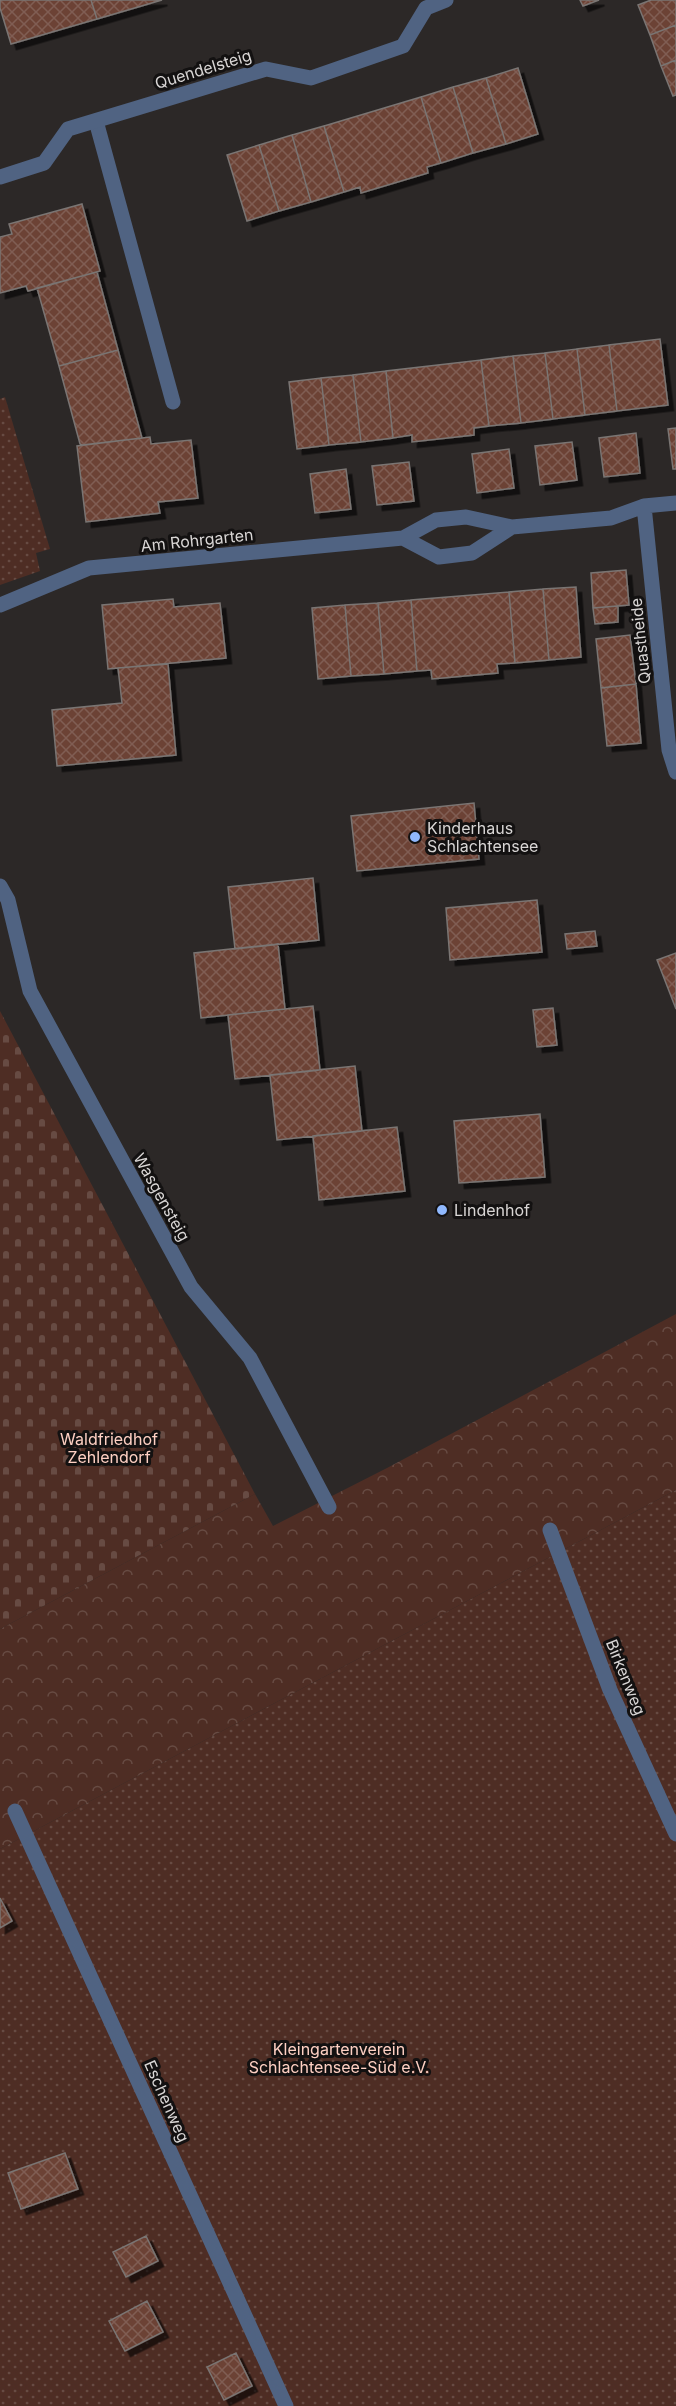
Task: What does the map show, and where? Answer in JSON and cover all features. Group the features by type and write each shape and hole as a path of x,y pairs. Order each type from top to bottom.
{"street":[{"name":"Quendelsteig","path":"0,177 44,163 68,129 266,69 311,78 403,46 426,8 446,0"},
{"path":"96,121 174,402"},
{"name":"Am Rohrgarten","path":"0,604 90,568 403,538 436,520 466,517 512,527 611,518 644,506 676,502"},
{"name":"Quastheide","path":"644,506 669,750 676,772"},
{"name":"Am Rohrgarten","path":"403,538 439,557 472,553 512,527"},
{"name":"Wasgensteig","path":"0,886 8,900 30,991 191,1287 250,1358 329,1507"},
{"name":"Birkenweg","path":"550,1530 610,1690 676,1834"},
{"name":"Eschenweg","path":"15,1811 286,2406"}],"green space":[{"path":"5,397 50,549 36,553 40,571 0,585 0,399"},
{"name":"Waldfriedhof Zehlendorf","path":"0,1011 255,1494 0,1629"},
{"path":"676,1314 676,1490 0,1849 0,1629 255,1494 273,1526"},
{"name":"Kleingartenverein Schlachtensee-Süd e.V.","path":"676,1490 676,2406 0,2406 0,1849"}],"building":[{"path":"0,0 91,0 97,19 11,44 0,8"},
{"path":"91,0 162,0 97,19"},
{"path":"580,0 599,0 583,6"},
{"path":"651,0 676,0 676,25 650,35 638,5"},
{"path":"676,25 676,60 661,66 650,35"},
{"path":"676,60 676,95 673,96 661,66"},
{"path":"518,68 538,134 506,144 486,78"},
{"path":"486,78 506,144 473,153 453,87"},
{"path":"453,87 473,153 441,163 421,97"},
{"path":"421,97 441,163 427,167 428,173 361,193 360,187 344,192 324,126"},
{"path":"324,126 344,192 311,202 292,135"},
{"path":"292,135 311,202 279,211 259,145"},
{"path":"259,145 279,211 247,221 227,155"},
{"path":"82,204 100,271 28,291 26,286 0,293 0,237 12,234 9,224"},
{"path":"97,272 118,350 59,366 37,288"},
{"path":"660,339 668,405 617,411 609,345"},
{"path":"609,345 617,411 585,415 577,349"},
{"path":"577,349 585,415 553,419 545,353"},
{"path":"118,350 142,438 82,445 59,366"},
{"path":"545,353 553,419 521,423 513,356"},
{"path":"513,356 521,423 489,426 481,360"},
{"path":"481,360 489,426 474,428 474,435 412,442 412,435 393,438 386,371"},
{"path":"386,371 393,438 361,442 353,375"},
{"path":"353,375 361,442 329,445 321,378"},
{"path":"321,378 329,445 297,449 289,382"},
{"path":"676,428 676,469 673,469 668,429"},
{"path":"636,433 640,473 604,477 599,438"},
{"path":"150,437 151,444 191,440 198,498 158,502 160,513 86,522 77,446"},
{"path":"572,442 577,480 540,485 535,446"},
{"path":"509,449 514,488 477,493 472,454"},
{"path":"409,462 414,501 377,505 372,466"},
{"path":"346,469 351,509 315,513 310,474"},
{"path":"626,570 629,605 593,608 591,573"},
{"path":"576,587 581,657 549,660 543,589"},
{"path":"543,589 549,660 515,663 509,592"},
{"path":"509,592 515,663 497,664 498,673 432,679 431,670 417,671 411,600"},
{"path":"173,599 174,607 220,603 226,658 108,669 102,605"},
{"path":"411,600 417,671 384,674 378,603"},
{"path":"378,603 384,674 351,676 345,605"},
{"path":"345,605 351,676 318,679 312,608"},
{"path":"618,606 618,622 595,624 593,608"},
{"path":"630,635 636,684 601,688 596,639"},
{"path":"168,664 176,755 57,766 52,710 122,703 118,668"},
{"path":"636,684 641,743 607,746 601,688"},
{"name":"Kinderhaus Schlachtensee","path":"474,803 479,859 357,871 351,816"},
{"path":"313,878 319,940 235,949 228,887"},
{"path":"537,900 542,952 450,960 446,908"},
{"path":"595,931 597,946 567,949 565,934"},
{"path":"278,944 285,1009 201,1018 194,953"},
{"path":"676,953 676,1009 657,960"},
{"path":"313,1006 320,1070 235,1079 228,1015"},
{"path":"553,1008 557,1045 537,1047 533,1010"},
{"path":"355,1066 362,1131 277,1140 270,1075"},
{"path":"540,1114 545,1177 459,1183 454,1121"},
{"path":"397,1127 405,1191 319,1200 313,1136"},
{"path":"0,1898 12,1921 0,1928"},
{"path":"65,2153 78,2189 21,2209 8,2173"},
{"path":"146,2236 158,2261 126,2277 113,2252"},
{"path":"147,2301 163,2332 125,2351 109,2321"},
{"path":"236,2353 252,2386 224,2400 207,2367"}],"place":[{"name":"Kinderhaus Schlachtensee","path":"415,837"},
{"name":"Lindenhof","path":"442,1210"}]}
